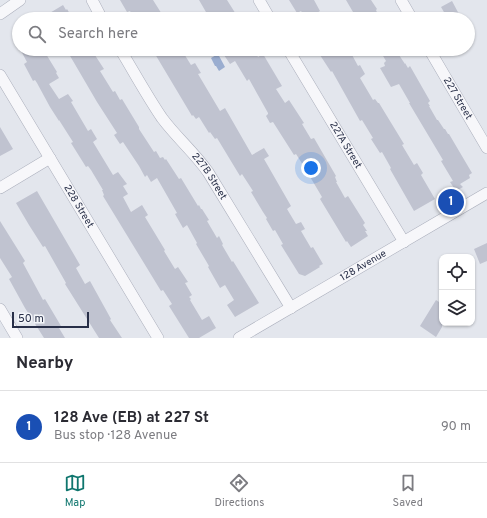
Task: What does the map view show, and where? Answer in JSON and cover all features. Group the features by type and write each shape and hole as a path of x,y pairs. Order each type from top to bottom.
{"street":[{"path":"0,14 20,0"},
{"path":"92,0 98,12"},
{"path":"259,0 266,12"},
{"path":"401,0 408,12"},
{"name":"227B Street","path":"124,56 162,118 196,156 208,172 291,308"},
{"name":"227A Street","path":"292,56 404,242"},
{"name":"227 Street","path":"433,56 487,148"},
{"name":"228 Street","path":"0,75 158,338"},
{"path":"0,188 50,158"},
{"name":"128 Avenue","path":"239,338 487,193"},
{"path":"0,309 17,338"}],"water":[{"path":"219,56 225,67 219,71 211,58"}],"building":[{"path":"120,0 153,0 161,12 130,11 127,12"},
{"path":"199,0 227,0 235,12 206,12"},
{"path":"289,0 314,0 320,11 318,12 296,12"},
{"path":"346,0 371,0 377,9 377,12 353,12"},
{"path":"452,1 458,12 444,12 441,7"},
{"path":"63,5 69,12 51,12"},
{"path":"24,56 47,56 59,78 49,84 59,99 68,94 73,101 71,102 88,131 91,129 97,139 93,142 113,175 118,172 127,184 123,186 128,194 123,197 131,212 142,205 148,215 145,217 165,250 164,251 175,269 178,267 188,282 185,283 192,295 189,297 191,299 190,300 202,320 209,316 216,328 199,338 189,338 169,306 172,304 163,290 161,291 103,196 103,190 91,170 88,166 86,167 71,143 73,142 50,107 37,83 35,80 33,81 24,64 27,62"},
{"path":"70,56 96,56 104,69 100,71 113,92 115,91 120,100 122,99 154,152 156,151 160,158 163,157 165,160 166,159 179,179 181,178 198,206 199,205 209,220 207,221 217,238 219,236 223,244 222,245 232,262 233,261 259,303 235,317 227,305 234,300 225,285 220,288 187,225 183,228 175,214 177,213 157,178 151,182 147,175 145,177 123,142 120,144 114,135 117,133"},
{"path":"156,56 185,56 191,65 195,63 201,73 198,74 220,111 225,108 252,155 264,148 269,156 264,159 291,206 287,209 296,224 301,222 305,229 301,231 323,264 319,266 320,267 305,276 299,274 281,245 283,244 275,230 273,231 266,219 267,218 251,192 253,191 242,174 240,176 217,138 215,139 210,132 209,133 199,117 196,119 193,115 192,116"},
{"path":"225,56 264,56 282,86 276,89 285,103 289,100 304,123 302,124 311,139 314,138 336,176 336,182 345,198 348,196 365,223 363,225 368,236 351,247 347,241 346,242 320,199 322,197 309,175 308,176 303,169 305,168 296,154 294,155 273,122 270,123 266,116 268,113 249,79 247,81 235,61 230,64"},
{"path":"321,56 353,56 358,66 360,65 365,74 360,78 373,100 375,99 379,103 404,144 402,145 414,165 417,163 423,173 421,175 435,199 414,211 382,152 380,153 371,139 373,138 362,120 360,121 332,71 331,72"},
{"path":"383,56 400,56 408,68 410,66 430,101 428,103 429,106 437,120 449,134 472,173 469,175 470,178 460,184 463,187 456,191 450,182 453,181 441,161 443,160 399,84 391,87 380,68 385,66 384,63 386,61"},
{"path":"0,127 13,149 0,156"},
{"path":"37,191 80,265 76,268 85,284 90,281 111,319 110,320 122,338 99,338 65,284 66,283 45,246 43,247 16,203"},
{"path":"0,221 25,261 23,263 43,300 45,299 61,326 59,328 65,338 44,338 25,308 9,279 12,277 0,258"},
{"path":"487,243 487,261 480,264 474,249"},
{"path":"436,300 439,302 439,326 442,327 436,337 420,326"}],"place":[{"name":"128 Ave (EB) at 227 St","path":"451,202"}]}
